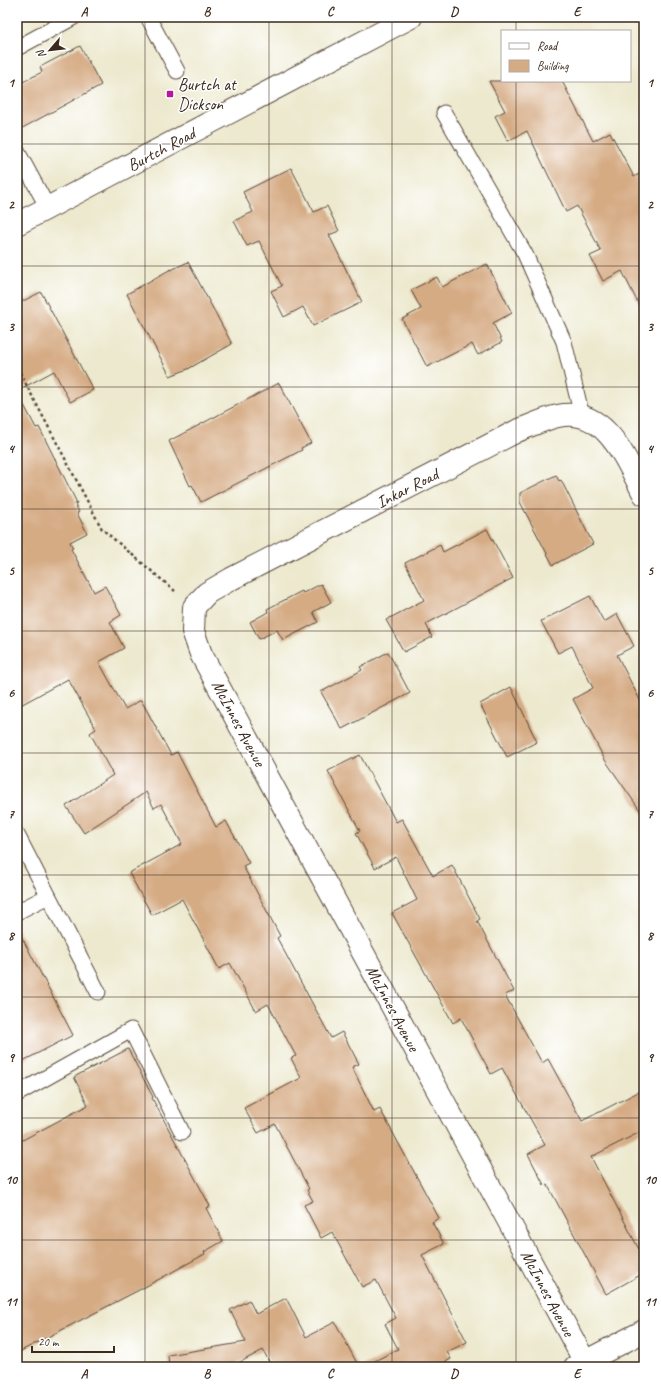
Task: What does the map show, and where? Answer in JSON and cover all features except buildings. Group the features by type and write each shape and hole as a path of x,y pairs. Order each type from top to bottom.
{"street":[{"name":"Burtch Road","path":"17,224 409,17"},
{"name":"Inkar Road","path":"194,608 207,593 231,579 517,431 559,416 582,416 601,426 618,444 644,494"},
{"name":"McInnes Avenue","path":"194,608 193,631 201,654 580,1364"},
{"path":"580,1364 644,1331"}],"lane":[{"path":"17,48 74,17"},
{"path":"148,17 177,71"},
{"path":"444,113 525,254 564,342 582,416"},
{"path":"17,151 48,208"},
{"path":"17,835 98,992"},
{"path":"17,912 48,896"},
{"path":"17,1094 131,1030 182,1132"}],"path":[{"path":"17,367 102,529 194,608"}],"place":[{"name":"Burtch at Dickson","path":"170,94"}]}
